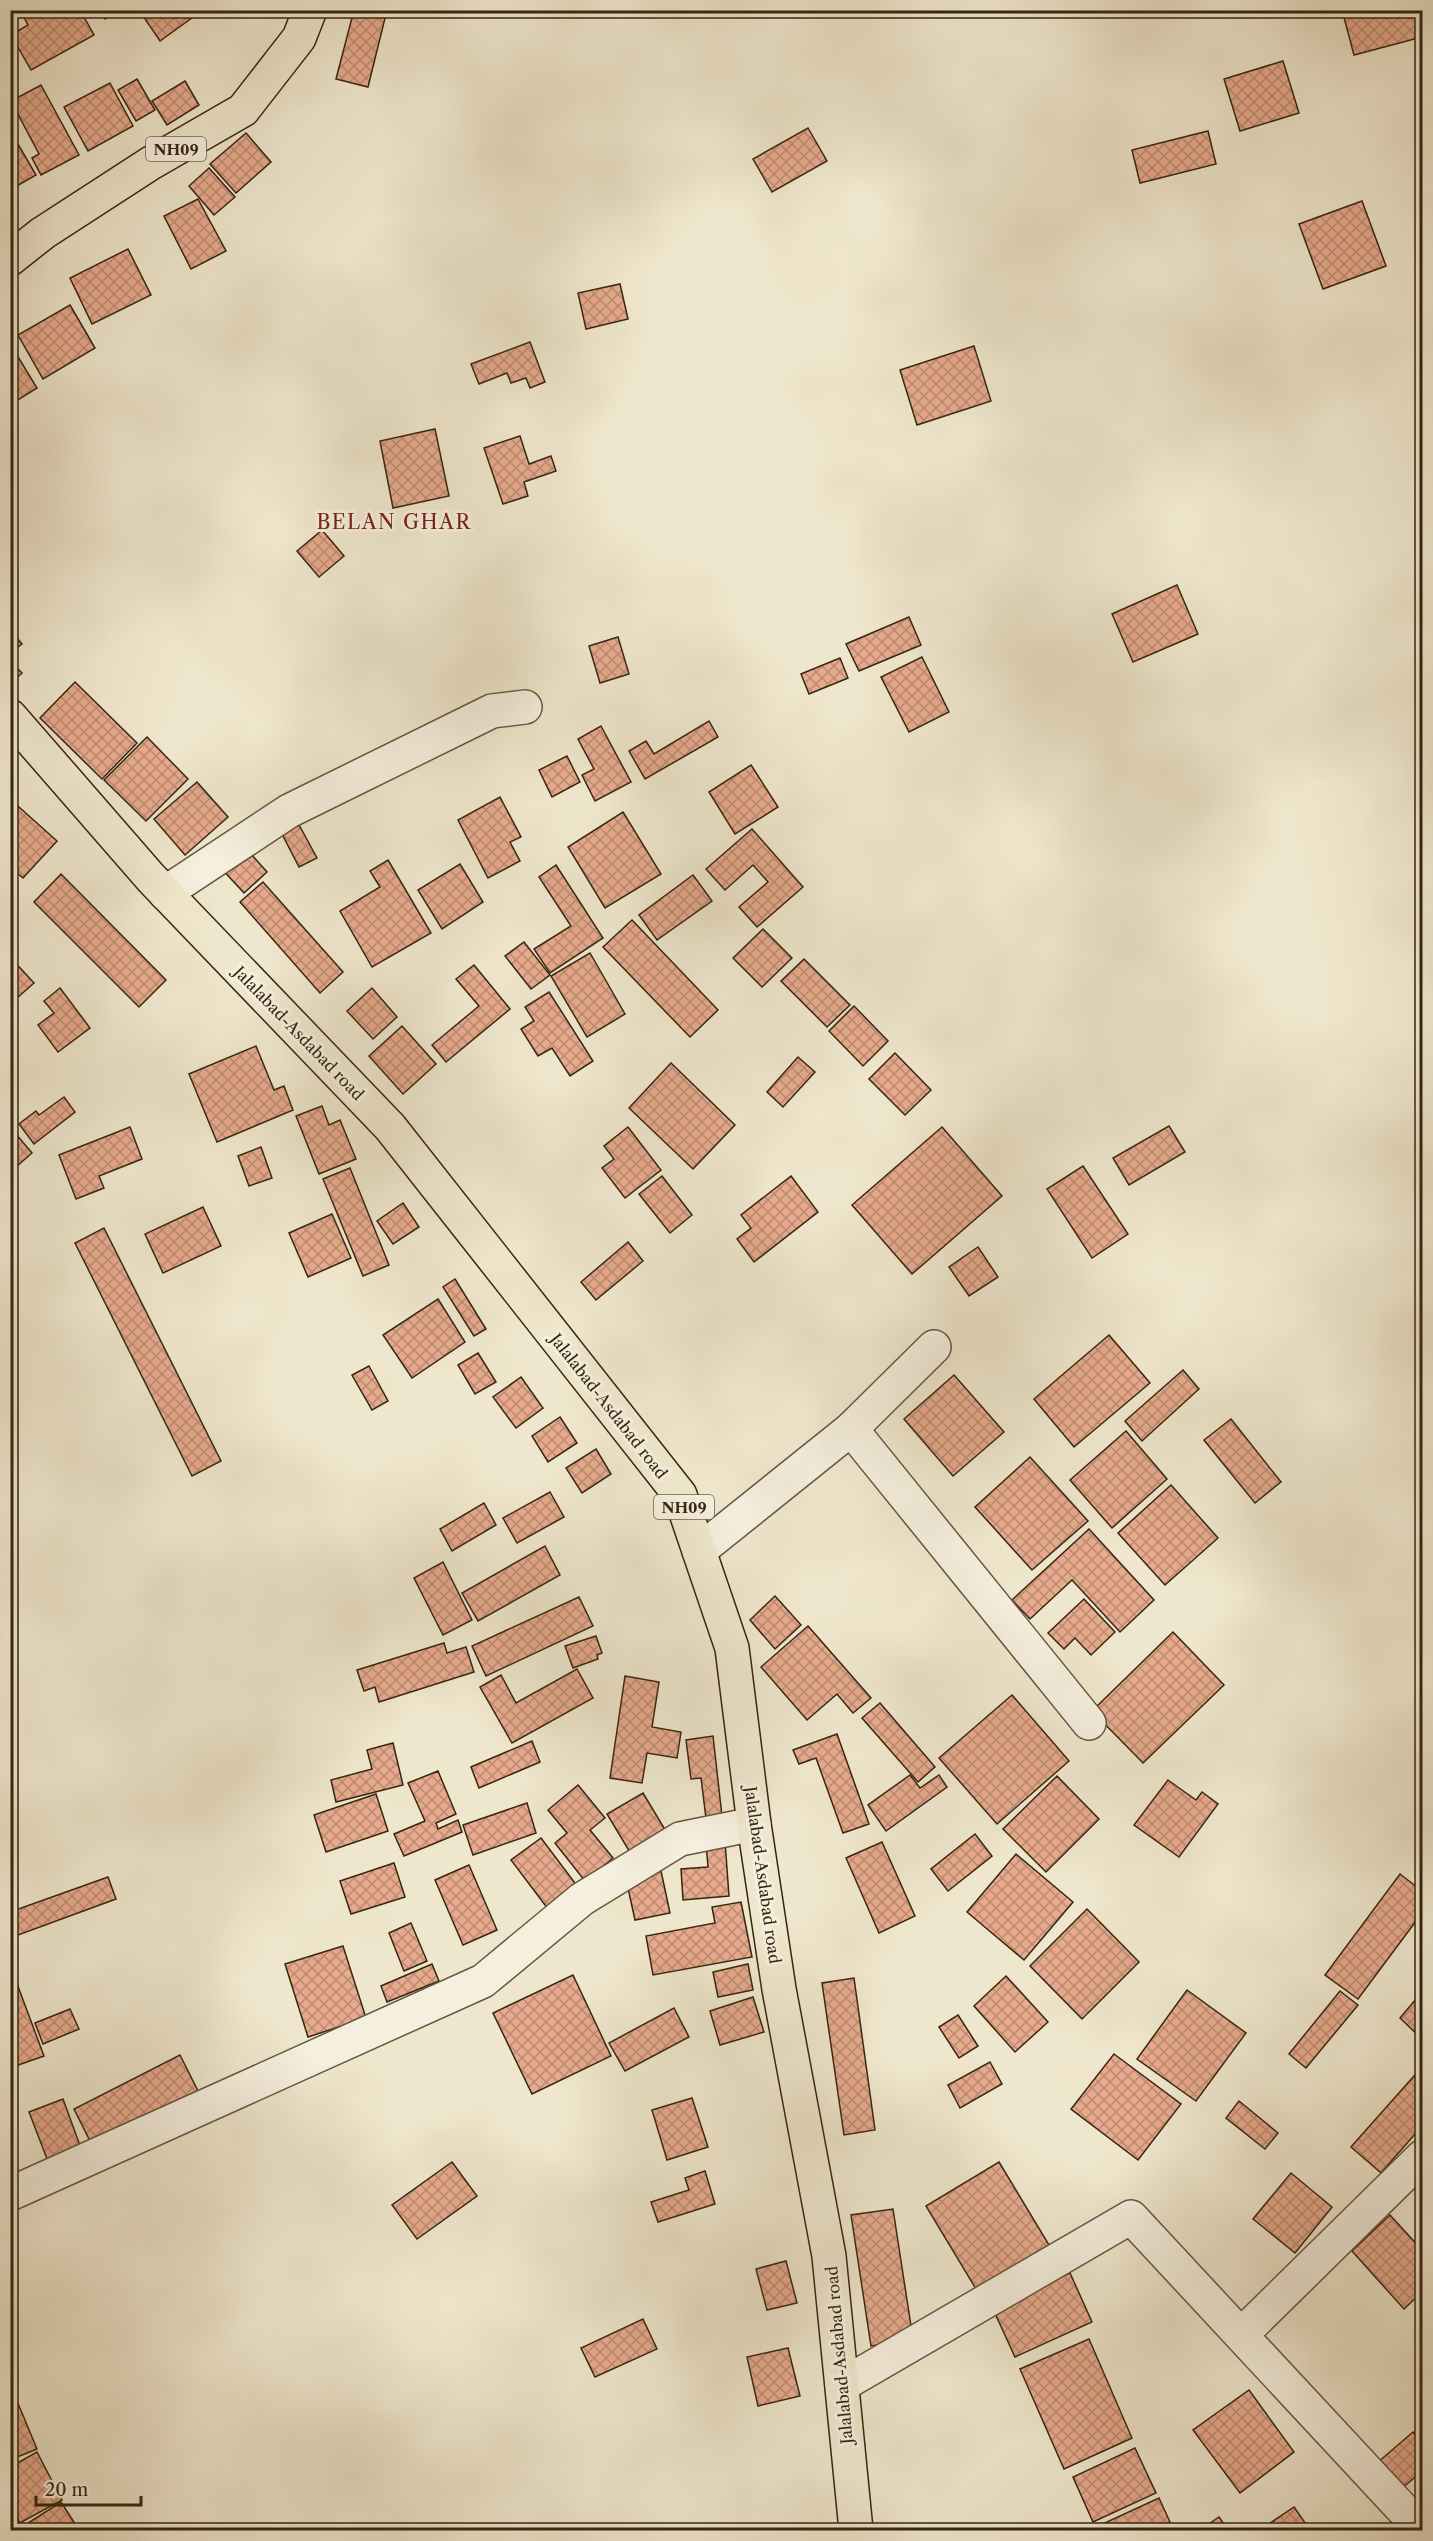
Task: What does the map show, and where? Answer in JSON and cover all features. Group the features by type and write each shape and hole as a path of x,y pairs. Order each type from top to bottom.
{"main road":[{"name":"NH09","path":"10,259 43,233 142,170 243,110 299,38 310,10"},
{"name":"Jalalabad-Asdabad road","path":"10,716 165,893 390,1127 680,1495 732,1648 754,1824 779,1989 829,2256 856,2530"}],"street":[{"path":"165,893 289,811 492,711 525,707"},
{"path":"699,1551 851,1429 934,1347"},
{"path":"851,1429 1089,1723"},
{"path":"10,2194 483,1981 582,1899 680,1839 754,1824"},
{"path":"1241,2335 1422,2157"},
{"path":"842,2385 1131,2217 1422,2530"}],"building":[{"path":"20,10 80,10 94,35 31,70 11,35 28,25"},
{"path":"100,10 121,10 105,19"},
{"path":"139,10 203,10 160,41"},
{"path":"354,10 387,10 368,87 336,79"},
{"path":"1342,10 1416,10 1422,37 1354,55"},
{"path":"1283,61 1299,113 1240,131 1224,79"},
{"path":"137,79 155,110 136,121 118,90"},
{"path":"185,81 199,105 167,125 152,101"},
{"path":"110,83 133,126 88,151 64,107"},
{"path":"41,85 79,155 41,175 32,158 39,154 11,101"},
{"path":"808,128 827,161 772,192 753,159"},
{"path":"1208,131 1216,164 1140,183 1132,150"},
{"path":"246,133 271,162 236,193 210,164"},
{"path":"12,134 36,175 10,190 10,135"},
{"path":"209,168 235,197 214,215 189,186"},
{"path":"198,199 226,251 191,269 164,216"},
{"path":"1362,201 1386,266 1323,289 1299,224"},
{"path":"128,249 151,295 92,324 70,278"},
{"path":"620,284 628,319 586,329 578,293"},
{"path":"70,305 95,348 43,379 18,335"},
{"path":"530,342 545,382 530,388 526,378 511,383 507,373 479,384 471,364"},
{"path":"974,346 991,401 917,425 900,370"},
{"path":"12,347 37,388 10,405 10,348"},
{"path":"435,429 449,496 393,508 380,441"},
{"path":"520,436 529,464 551,456 556,471 524,482 528,496 503,504 484,448"},
{"path":"322,530 344,556 319,577 297,551"},
{"path":"1177,585 1198,634 1133,662 1112,614"},
{"path":"909,617 921,645 859,671 846,644"},
{"path":"10,630 22,644 10,653"},
{"path":"618,637 629,674 600,683 589,646"},
{"path":"922,657 949,712 909,732 881,677"},
{"path":"840,658 848,678 809,694 801,674"},
{"path":"10,661 22,673 10,684"},
{"path":"75,682 137,743 102,779 40,718"},
{"path":"709,721 718,737 645,779 629,751 646,741 654,754"},
{"path":"601,726 631,782 595,801 582,775 594,769 578,739"},
{"path":"147,737 188,779 146,821 104,780"},
{"path":"567,756 580,782 552,797 539,770"},
{"path":"751,765 778,807 735,834 709,792"},
{"path":"197,782 228,817 185,855 154,819"},
{"path":"500,797 521,837 510,842 520,861 488,878 458,820"},
{"path":"10,799 57,841 23,878 10,867"},
{"path":"623,812 661,874 605,908 568,847"},
{"path":"298,823 317,858 299,867 281,832"},
{"path":"752,829 803,887 757,927 739,907 768,882 753,865 725,890 706,869"},
{"path":"244,846 267,872 244,893 220,867"},
{"path":"388,860 431,933 372,967 340,911 380,887 370,871"},
{"path":"460,864 483,902 442,929 418,890"},
{"path":"556,865 603,938 550,973 534,949 571,926 539,877"},
{"path":"61,874 166,980 139,1007 34,902"},
{"path":"693,875 712,901 657,940 639,915"},
{"path":"263,882 343,972 320,993 240,902"},
{"path":"632,920 718,1010 690,1037 603,947"},
{"path":"763,929 792,958 762,987 733,958"},
{"path":"524,942 550,975 531,989 505,956"},
{"path":"590,953 625,1014 587,1037 551,976"},
{"path":"10,957 34,983 17,998 10,990"},
{"path":"804,959 850,1005 827,1027 781,981"},
{"path":"474,965 510,1009 446,1062 432,1045 479,1006 456,979"},
{"path":"60,988 90,1028 58,1052 38,1025 54,1013 44,1001"},
{"path":"372,988 397,1017 373,1039 347,1011"},
{"path":"549,992 593,1061 570,1076 552,1048 538,1056 521,1029 534,1021 525,1007"},
{"path":"854,1006 888,1041 863,1066 829,1031"},
{"path":"402,1026 436,1064 403,1094 369,1056"},
{"path":"256,1046 274,1090 284,1086 293,1110 217,1142 189,1074"},
{"path":"895,1053 931,1090 905,1115 869,1079"},
{"path":"798,1057 815,1072 783,1107 767,1092"},
{"path":"671,1063 735,1125 693,1169 629,1108"},
{"path":"64,1097 75,1112 34,1144 19,1124 36,1111 39,1115"},
{"path":"322,1106 329,1125 340,1120 356,1159 319,1174 296,1116"},
{"path":"1169,1126 1185,1152 1129,1185 1113,1158"},
{"path":"10,1127 32,1153 10,1172"},
{"path":"130,1127 142,1159 99,1176 104,1188 76,1199 59,1155"},
{"path":"628,1127 661,1170 625,1198 602,1168 614,1159 604,1146"},
{"path":"942,1127 1002,1196 912,1274 852,1205"},
{"path":"261,1147 272,1178 249,1186 238,1156"},
{"path":"1083,1166 1128,1234 1092,1258 1047,1189"},
{"path":"350,1168 389,1265 363,1276 323,1179"},
{"path":"662,1176 692,1215 670,1233 639,1194"},
{"path":"791,1176 818,1212 754,1262 737,1239 751,1228 741,1215"},
{"path":"403,1203 419,1227 393,1244 377,1221"},
{"path":"203,1207 221,1246 163,1273 145,1234"},
{"path":"332,1214 351,1258 308,1277 289,1233"},
{"path":"104,1228 221,1461 192,1476 75,1243"},
{"path":"628,1242 643,1261 596,1300 581,1282"},
{"path":"978,1247 998,1277 969,1296 949,1267"},
{"path":"455,1279 486,1329 474,1336 443,1287"},
{"path":"438,1299 465,1342 412,1378 383,1335"},
{"path":"1109,1335 1150,1383 1074,1447 1034,1399"},
{"path":"478,1353 496,1382 475,1394 458,1365"},
{"path":"369,1366 388,1401 372,1410 352,1375"},
{"path":"1183,1370 1199,1389 1142,1441 1125,1421"},
{"path":"954,1375 1004,1432 953,1476 904,1419"},
{"path":"521,1377 543,1408 516,1428 493,1397"},
{"path":"560,1417 577,1443 548,1462 532,1436"},
{"path":"1231,1419 1281,1482 1255,1503 1204,1440"},
{"path":"1126,1431 1167,1479 1112,1528 1070,1480"},
{"path":"596,1449 611,1474 582,1493 566,1468"},
{"path":"1030,1457 1088,1521 1032,1570 975,1507"},
{"path":"1171,1485 1218,1538 1165,1585 1118,1533"},
{"path":"550,1492 564,1517 517,1543 503,1518"},
{"path":"484,1503 496,1525 452,1551 440,1529"},
{"path":"1089,1529 1154,1600 1120,1632 1072,1580 1030,1619 1012,1600"},
{"path":"545,1546 560,1575 478,1621 462,1593"},
{"path":"443,1562 472,1620 443,1635 414,1578"},
{"path":"775,1596 801,1625 775,1649 750,1620"},
{"path":"579,1597 593,1626 486,1676 472,1646"},
{"path":"1084,1599 1115,1632 1091,1655 1075,1638 1064,1649 1048,1633"},
{"path":"808,1626 871,1698 853,1713 837,1694 807,1720 761,1667"},
{"path":"1173,1632 1224,1685 1143,1763 1092,1711"},
{"path":"596,1636 602,1653 597,1655 598,1659 573,1668 565,1646"},
{"path":"444,1643 447,1653 466,1647 474,1672 379,1702 375,1687 364,1691 357,1670"},
{"path":"577,1669 593,1698 512,1743 480,1687 501,1675 516,1703"},
{"path":"625,1676 659,1682 652,1727 681,1732 677,1758 647,1753 642,1783 610,1778"},
{"path":"1012,1695 1069,1761 997,1824 939,1758"},
{"path":"880,1703 935,1767 918,1782 862,1718"},
{"path":"837,1734 869,1824 843,1833 816,1758 799,1764 793,1750"},
{"path":"713,1736 723,1825 707,1826 701,1778 691,1779 686,1740"},
{"path":"532,1741 540,1762 479,1788 471,1767"},
{"path":"393,1743 403,1785 336,1802 331,1780 372,1769 367,1750"},
{"path":"438,1771 456,1814 436,1823 438,1829 458,1820 462,1832 404,1856 394,1834 425,1821 408,1783"},
{"path":"910,1775 920,1788 939,1775 947,1787 886,1831 868,1805"},
{"path":"1057,1776 1099,1819 1046,1872 1003,1829"},
{"path":"1168,1780 1196,1800 1202,1792 1218,1804 1179,1857 1134,1825"},
{"path":"578,1785 605,1818 590,1830 613,1858 585,1881 555,1843 567,1833 548,1810"},
{"path":"643,1793 667,1833 631,1854 607,1814"},
{"path":"376,1794 388,1831 326,1852 314,1815"},
{"path":"527,1803 536,1833 473,1855 463,1825"},
{"path":"975,1834 992,1856 948,1891 931,1869"},
{"path":"541,1838 578,1887 548,1909 511,1860"},
{"path":"725,1841 729,1896 683,1900 681,1869 708,1867 706,1842"},
{"path":"882,1842 915,1916 879,1933 846,1858"},
{"path":"1016,1854 1073,1902 1024,1960 967,1912"},
{"path":"394,1863 405,1897 351,1914 340,1881"},
{"path":"469,1865 497,1930 463,1945 435,1880"},
{"path":"661,1871 670,1913 635,1920 626,1879"},
{"path":"1400,1874 1422,1891 1422,1913 1358,1999 1325,1975"},
{"path":"108,1877 116,1899 10,1938 10,1912"},
{"path":"741,1902 752,1957 653,1975 646,1936 715,1923 712,1907"},
{"path":"1087,1909 1139,1962 1082,2019 1030,1966"},
{"path":"411,1923 427,1961 404,1971 389,1933"},
{"path":"343,1946 366,2018 308,2037 285,1964"},
{"path":"10,1962 16,1977 10,1979"},
{"path":"432,1964 439,1981 387,2002 381,1986"},
{"path":"748,1964 753,1990 718,1997 713,1972"},
{"path":"573,1975 611,2056 532,2094 493,2013"},
{"path":"1006,1976 1048,2022 1015,2052 974,2006"},
{"path":"854,1978 875,2130 844,2135 822,1983"},
{"path":"16,1981 44,2056 10,2068 10,1982"},
{"path":"1187,1990 1246,2033 1196,2101 1137,2059"},
{"path":"1340,1991 1358,2005 1306,2068 1289,2054"},
{"path":"1422,1992 1422,2039 1400,2018"},
{"path":"753,1997 764,2032 720,2045 710,2011"},
{"path":"674,2008 689,2037 625,2071 609,2043"},
{"path":"70,2009 79,2029 43,2044 35,2023"},
{"path":"958,2015 978,2046 959,2058 939,2027"},
{"path":"1114,2054 1181,2104 1138,2160 1071,2109"},
{"path":"180,2055 198,2091 92,2145 74,2109"},
{"path":"990,2062 1002,2084 960,2108 948,2085"},
{"path":"1422,2067 1422,2126 1381,2173 1351,2147"},
{"path":"692,2098 708,2147 667,2160 652,2110"},
{"path":"63,2099 82,2151 49,2164 29,2112"},
{"path":"1239,2101 1278,2133 1265,2149 1226,2118"},
{"path":"452,2162 477,2196 417,2239 392,2205"},
{"path":"999,2162 1049,2245 976,2289 926,2206"},
{"path":"705,2171 715,2204 658,2222 651,2202 689,2190 685,2178"},
{"path":"1291,2173 1332,2207 1295,2253 1253,2219"},
{"path":"893,2209 913,2339 871,2346 851,2215"},
{"path":"1390,2215 1422,2250 1422,2292 1404,2309 1352,2251"},
{"path":"786,2261 797,2303 767,2310 756,2269"},
{"path":"1070,2273 1092,2322 1015,2357 993,2309"},
{"path":"643,2319 657,2349 595,2377 581,2348"},
{"path":"1089,2339 1132,2438 1064,2469 1020,2369"},
{"path":"788,2348 800,2396 758,2406 747,2357"},
{"path":"1249,2390 1294,2452 1240,2493 1193,2430"},
{"path":"17,2401 37,2449 10,2460 10,2403"},
{"path":"1413,2432 1422,2444 1422,2471 1400,2490 1377,2463"},
{"path":"1135,2448 1156,2493 1093,2522 1073,2477"},
{"path":"37,2452 62,2500 20,2523 13,2509 10,2510 10,2467"},
{"path":"1159,2498 1170,2522 1152,2530 1098,2530 1096,2527"},
{"path":"61,2502 79,2530 17,2530"},
{"path":"1294,2507 1310,2530 1260,2530"},
{"path":"1219,2517 1228,2530 1200,2530"}],"district":[{"name":"BELAN GHAR","path":"394,522"}]}
